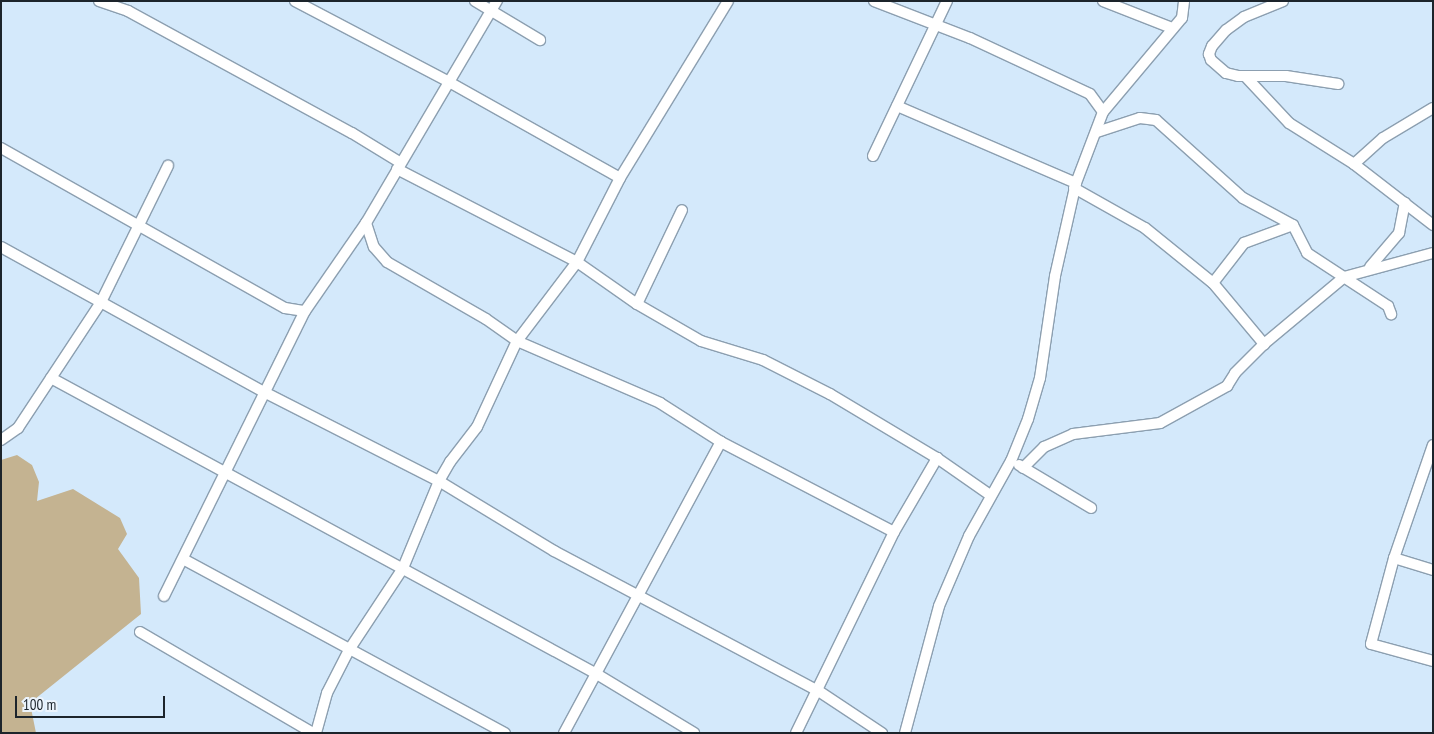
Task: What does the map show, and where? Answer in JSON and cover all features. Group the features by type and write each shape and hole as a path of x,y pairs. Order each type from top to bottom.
{"street":[{"path":"99,1 128,11 345,128 399,166 577,262 637,304 700,341 763,360 830,394 937,458 990,495"},
{"path":"295,1 449,82 620,178"},
{"path":"475,1 494,6 540,40"},
{"path":"140,632 314,733 327,693 350,650 403,568 440,481 450,462 477,426 517,340 577,262 620,178 728,1"},
{"path":"874,1 970,38 1090,94 1103,112"},
{"path":"873,156 933,25 947,1"},
{"path":"1103,1 1172,28"},
{"path":"906,733 939,606 958,560 990,495 1011,461 1028,420 1040,378 1055,276 1075,185 1103,112 1182,18 1184,1"},
{"path":"1283,1 1244,17 1226,30 1212,46 1209,54 1216,66 1226,73 1246,77 1286,76 1338,84"},
{"path":"164,596 305,311 366,223 494,6"},
{"path":"1246,77 1289,123 1354,164 1433,225"},
{"path":"897,106 1075,185 1145,228 1213,283 1264,344"},
{"path":"1354,164 1382,138 1433,108"},
{"path":"1096,132 1140,118 1156,120 1243,198 1293,225 1307,252 1388,306 1391,314"},
{"path":"1,148 285,308 305,311"},
{"path":"1,440 18,428 100,302 140,228 168,166"},
{"path":"1370,267 1399,233 1405,203"},
{"path":"637,304 682,210"},
{"path":"366,223 374,247 387,262 486,319 517,340 660,403 721,442 894,532"},
{"path":"1213,283 1244,243 1293,225"},
{"path":"1,247 264,392 440,481 554,551 817,690 882,733"},
{"path":"1023,468 1044,447 1073,434 1160,423 1227,386 1235,373 1264,344 1344,276 1370,267 1433,253"},
{"path":"50,378 595,673 694,733"},
{"path":"564,733 721,442"},
{"path":"1433,445 1429,472 1394,558 1372,644 1433,661"},
{"path":"796,733 894,532 937,458"},
{"path":"1011,461 1091,508"},
{"path":"1394,558 1433,570"},
{"path":"182,559 505,733"}],"shaded area":[{"path":"17,455 32,465 39,482 37,501 73,489 120,518 127,534 118,549 139,578 141,614 30,703 36,733 1,733 1,460"}]}
